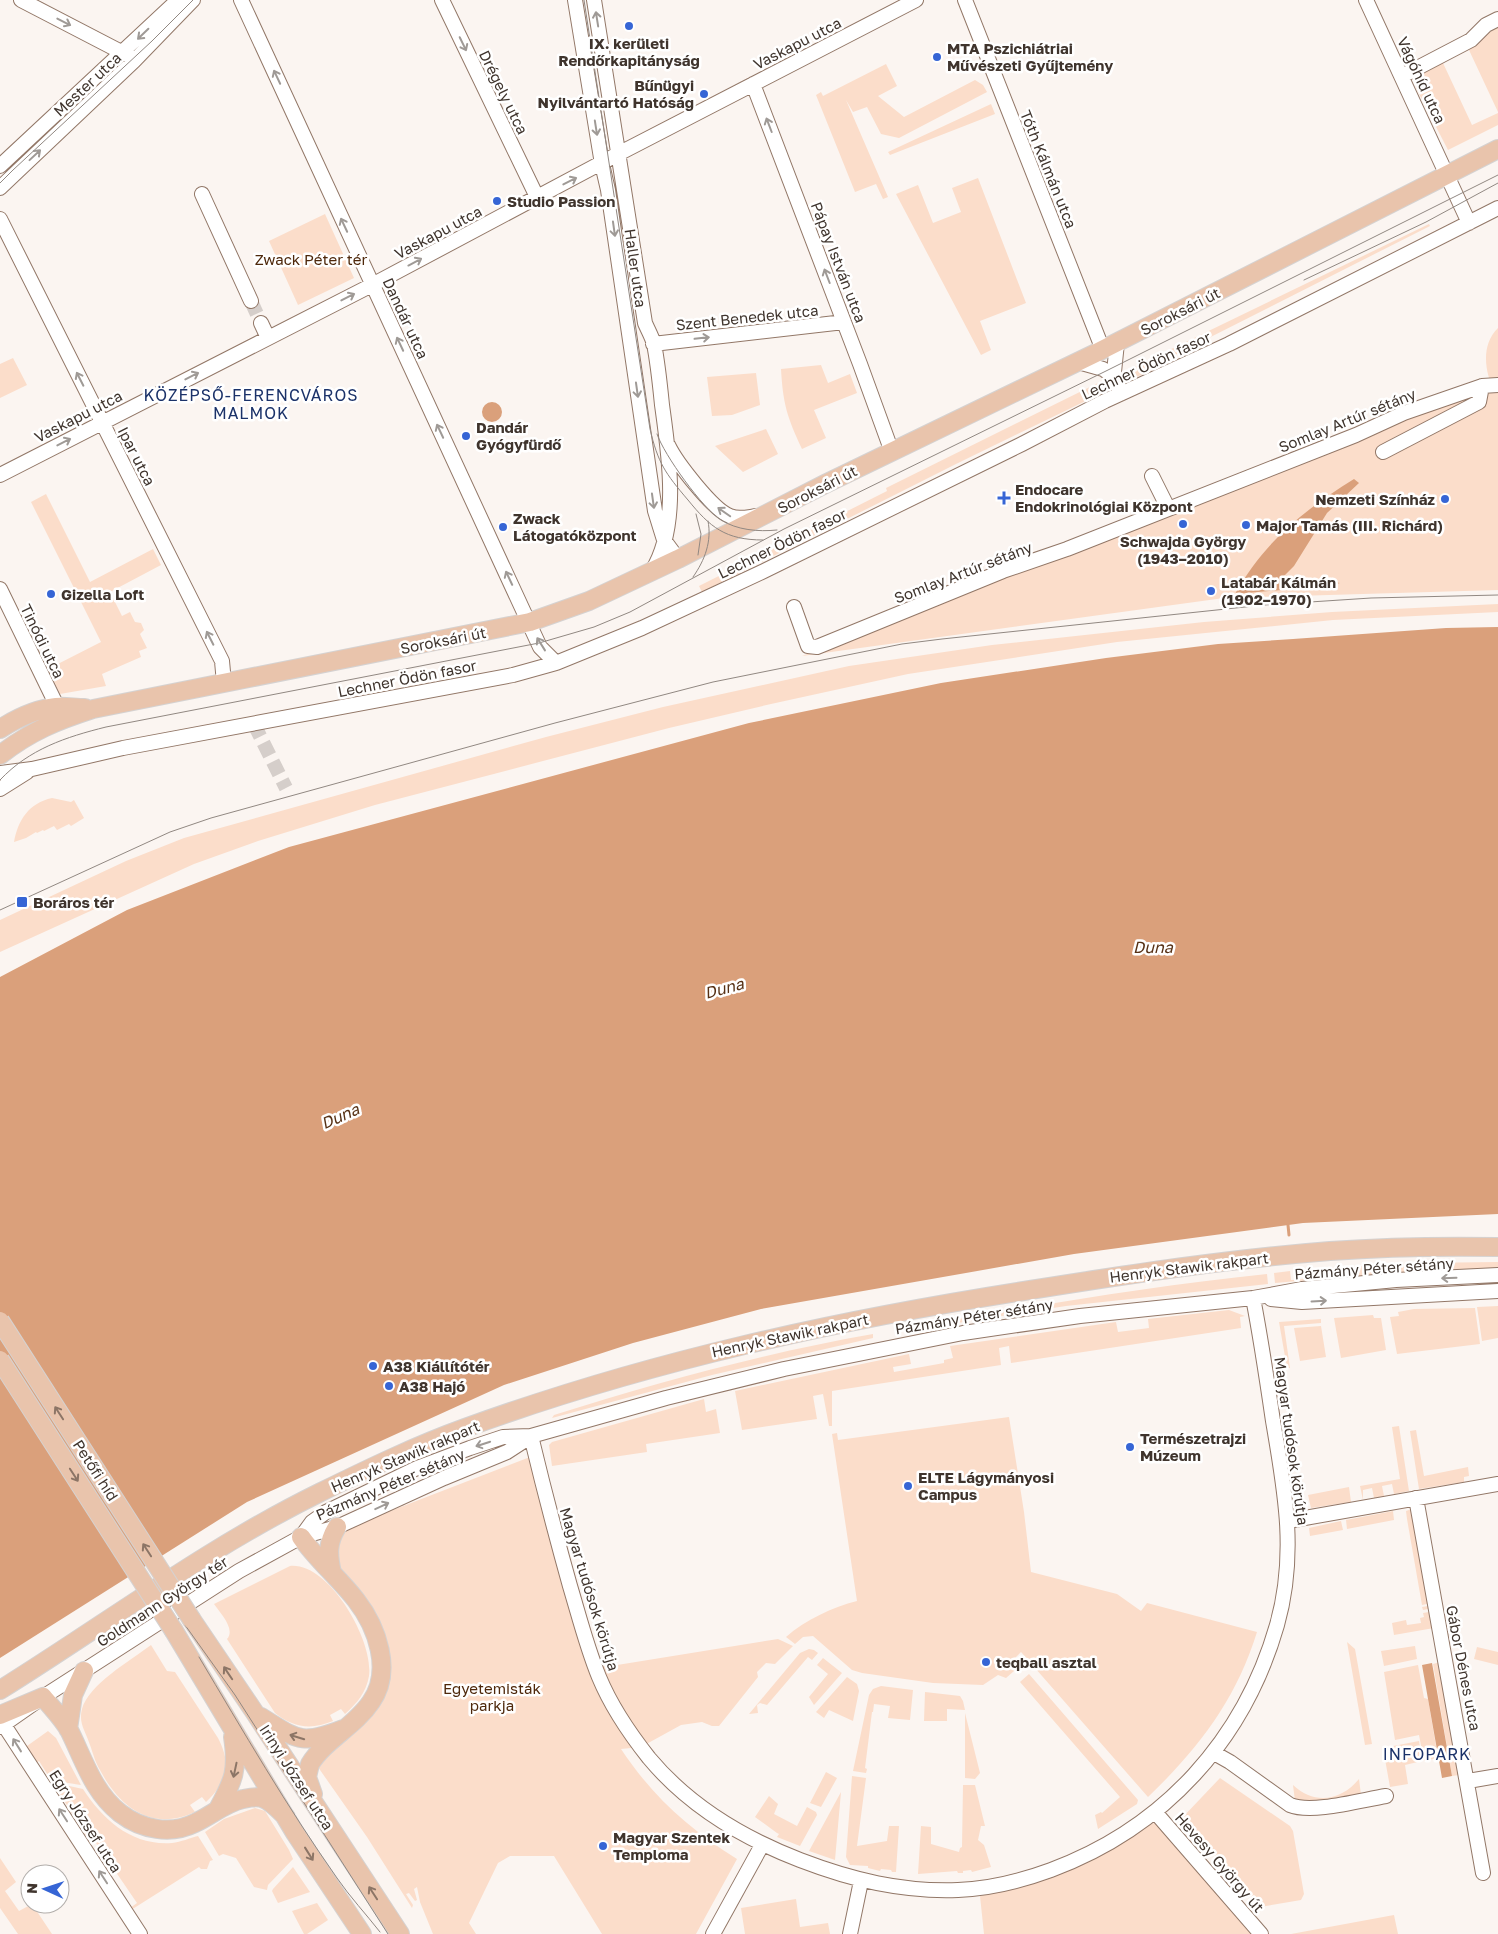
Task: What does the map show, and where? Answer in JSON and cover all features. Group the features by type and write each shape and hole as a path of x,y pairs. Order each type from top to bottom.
{"main road":[{"name":"Soroksári út","path":"21,739 56,721 93,709 530,622 589,601 1078,362 1498,149"},
{"name":"Soroksári út","path":"35,711 57,706 93,709"},
{"path":"0,714 35,711"},
{"path":"0,729 35,711"},
{"path":"0,744 21,739"},
{"path":"0,755 21,739"},
{"name":"Henryk Sławik rakpart","path":"0,1690 268,1520 384,1462 461,1430 549,1399 629,1374 757,1340 840,1323 999,1294 1156,1270 1334,1251 1381,1248 1498,1247"},
{"name":"Petőfi híd","path":"0,1321 192,1620"},
{"name":"Petőfi híd","path":"0,1360 174,1631"},
{"path":"332,1574 328,1554 330,1542 337,1526"},
{"path":"301,1537 311,1551 356,1599 377,1642 382,1663 380,1681 372,1701 313,1760 308,1769 307,1777 318,1809"},
{"name":"Irinyi József utca","path":"192,1620 400,1934"},
{"name":"Irinyi József utca","path":"174,1631 286,1817 362,1934"},
{"path":"68,1729 73,1695 84,1671"},
{"path":"1,1723 43,1698 68,1729 98,1790 121,1814 138,1824 159,1830 177,1829 197,1822 236,1801 260,1798 270,1802 286,1817"},
{"path":"255,1713 280,1730 301,1739 318,1737 343,1729"},
{"path":"218,1809 230,1788 236,1762 232,1729"}],"street":[{"path":"21,0 123,53 134,61"},
{"name":"Mester utca","path":"0,166 178,0"},
{"name":"Mester utca","path":"0,188 134,61 193,0"},
{"name":"Dandár utca","path":"241,0 540,647 556,663"},
{"name":"Drégely utca","path":"442,0 537,197"},
{"name":"Haller utca","path":"575,0 608,190 655,511 664,540 678,559"},
{"name":"Haller utca","path":"594,0 645,323 654,344 667,443 670,502 664,540 657,563 652,571"},
{"name":"Vaskapu utca","path":"0,475 372,285 618,154 916,0"},
{"name":"Tóth Kálmán utca","path":"965,0 1110,346"},
{"name":"Vágóhíd utca","path":"1366,0 1469,224"},
{"path":"1402,76 1471,40 1486,25 1498,20"},
{"name":"Pápay István utca","path":"753,84 892,452"},
{"path":"202,194 251,301"},
{"name":"Lechner Ödön fasor","path":"0,773 32,770 124,748 513,675 556,663 642,628 764,571 1120,394 1229,344 1498,208"},
{"name":"Ipar utca","path":"0,219 222,661 224,684"},
{"name":"Szent Benedek utca","path":"654,344 844,322"},
{"path":"261,323 268,338"},
{"path":"1110,346 1120,394"},
{"path":"1078,362 1103,369 1115,377"},
{"name":"Somlay Artúr sétány","path":"794,607 808,646 818,647 1000,573 1066,550 1356,435 1404,413 1482,386 1498,385"},
{"path":"1383,452 1479,402 1482,386"},
{"name":"Haller utca","path":"667,443 677,461 723,513 737,518 770,513"},
{"path":"1152,476 1168,508"},
{"name":"Tinódi utca","path":"0,589 57,706"},
{"name":"Lechner Ödön fasor","path":"0,789 32,770"},
{"name":"Pázmány Péter sétány","path":"301,1537 312,1522 326,1512 417,1468 503,1437 531,1436 728,1382 912,1342 1080,1316 1253,1298 1311,1288 1396,1280 1498,1275"},
{"name":"Pázmány Péter sétány","path":"1253,1298 1302,1302 1498,1291"},
{"name":"Magyar tudósok körútja","path":"531,1436 549,1512 598,1675 622,1721 651,1760 678,1788 716,1818 762,1845 826,1870 861,1881 881,1885 935,1890 962,1890 1015,1882 1090,1854 1118,1838 1154,1812 1182,1787 1214,1752 1243,1710 1258,1679 1275,1633 1285,1587 1289,1541 1280,1460 1253,1298"},
{"name":"Pázmány Péter sétány","path":"301,1537 337,1526 507,1452 531,1436"},
{"path":"1288,1520 1498,1484"},
{"name":"Gábor Dénes utca","path":"1416,1498 1484,1873"},
{"name":"Goldmann György tér","path":"43,1698 238,1571 301,1537"},
{"name":"Egry József utca","path":"1,1723 140,1934"},
{"path":"1214,1752 1297,1808 1313,1808 1386,1796"},
{"path":"1468,1781 1498,1776"},
{"name":"Hevesy György út","path":"1154,1812 1261,1934"},
{"path":"713,1934 762,1845"},
{"path":"850,1934 861,1881"}],"green space":[{"path":"1498,27 1498,112 1469,50 1488,32"},
{"path":"1443,63 1472,125 1498,113 1498,125 1448,150 1416,88 1418,76"},
{"path":"886,64 897,86 878,96 904,117 975,80 983,85 987,92 899,138 881,134 867,107 853,112 846,100 888,197 883,199 876,184 855,192 816,95 821,92 823,96"},
{"path":"991,104 995,114 890,155 888,152"},
{"path":"978,178 1026,303 980,321 991,350 981,355 896,194 918,185 933,223 961,212 952,188"},
{"name":"Zwack Péter tér","path":"325,214 354,278 298,305 269,241"},
{"path":"1429,224 1430,226 1173,356 1174,360 1132,379 1126,376 1128,370"},
{"path":"1498,328 1498,590 1224,598 802,656 1473,392 1495,393 1489,377 1486,360 1492,335"},
{"path":"13,358 27,385 0,398 0,364"},
{"path":"821,365 828,383 850,374 857,393 814,410 826,438 802,449 787,410 781,369"},
{"path":"756,373 760,405 732,415 712,416 707,377"},
{"path":"1102,381 1102,393 702,592 699,586 887,491 886,488"},
{"path":"766,429 778,454 743,472 715,446"},
{"path":"46,494 90,582 153,549 161,565 110,592 122,616 130,612 135,622 141,623 144,630 140,634 147,648 139,651 141,657 102,674 106,686 60,694 48,669 101,642 31,502"},
{"path":"1498,604 1498,612 1333,620 1117,642 908,674 771,704 669,728 375,805 258,841 194,864 0,952 0,920 126,861 184,838 546,737 663,707 849,666 992,645 1204,622 1332,612"},
{"path":"52,798 71,802 74,800 84,818 71,826 69,824 57,830 54,826 14,842 18,827 31,808 44,800"},
{"path":"1498,1262 1498,1269 1344,1277 1275,1283 1274,1273 1290,1271 1291,1280 1305,1279 1304,1269 1416,1263"},
{"path":"1267,1274 1268,1284 1066,1306 913,1330 912,1327 1133,1291"},
{"path":"1498,1306 1498,1338 1482,1341 1477,1307"},
{"path":"1475,1308 1480,1344 1397,1354 1390,1317 1399,1316 1398,1312 1414,1309"},
{"path":"1229,1310 1245,1316 1240,1317 1241,1328 1011,1363 1009,1346 999,1348 1001,1365 832,1391 832,1426 829,1426 823,1394 813,1396 817,1419 742,1430 735,1391 909,1354 911,1364 893,1367 894,1372 944,1363 944,1360 953,1358 950,1346 1116,1322 1118,1332 1149,1328 1148,1319"},
{"path":"1373,1315 1374,1318 1381,1318 1386,1350 1341,1358 1334,1318"},
{"path":"1321,1319 1321,1323 1284,1326 1290,1368 1287,1368 1279,1322"},
{"path":"1321,1326 1326,1357 1300,1361 1294,1328"},
{"path":"873,1334 873,1338 712,1375 552,1418 554,1415 593,1403 712,1369 792,1350"},
{"path":"704,1399 706,1412 716,1409 720,1433 646,1444 647,1452 552,1466 549,1445 552,1442"},
{"path":"1009,1417 1024,1512 1031,1572 1117,1594 1141,1611 1147,1603 1257,1632 1238,1680 1213,1722 1183,1761 1148,1797 1021,1652 1015,1658 1021,1665 1006,1678 998,1675 983,1685 933,1683 852,1670 813,1636 803,1637 795,1644 786,1637 820,1615 857,1601 832,1434 837,1433 838,1440"},
{"path":"1399,1426 1409,1491 1394,1494 1392,1484 1382,1486 1384,1496 1374,1498 1372,1488 1363,1490 1363,1500 1360,1486 1400,1479 1392,1427"},
{"path":"1416,1430 1424,1476 1468,1467 1469,1476 1464,1477 1464,1482 1419,1489 1410,1431"},
{"name":"Egyetemisták parkja","path":"543,1452 544,1467 602,1665 606,1667 778,1639 793,1646 775,1664 766,1663 757,1672 758,1677 719,1726 712,1726 702,1722 681,1725 641,1747 621,1749 659,1797 687,1823 737,1859 696,1934 602,1934 554,1856 510,1856 498,1863 469,1923 476,1934 433,1934 420,1902 417,1887 414,1889 417,1900 415,1901 409,1893 406,1894 413,1905 412,1908 367,1837 313,1760 366,1709 380,1653 332,1573 339,1535 349,1527"},
{"path":"1349,1487 1351,1502 1311,1508 1308,1495"},
{"path":"1412,1509 1434,1628 1394,1635 1392,1623 1406,1620 1407,1625 1421,1623 1420,1618 1424,1617 1423,1613 1429,1612 1428,1609 1423,1610 1422,1607 1428,1606 1427,1604 1422,1605 1407,1519 1406,1511"},
{"path":"1393,1511 1394,1520 1347,1529 1346,1520"},
{"path":"1341,1521 1343,1530 1310,1536 1309,1528"},
{"path":"290,1566 305,1568 320,1577 333,1590 346,1606 356,1625 369,1661 368,1682 357,1702 345,1714 341,1709 330,1715 333,1721 317,1726 303,1726 289,1722 275,1713 227,1639 230,1631 223,1616 214,1604"},
{"path":"1347,1642 1355,1649 1372,1744 1365,1745"},
{"path":"151,1645 167,1671 175,1672 218,1738 226,1765 223,1780 213,1795 206,1802 202,1797 190,1805 195,1812 165,1819 151,1818 139,1813 117,1795 108,1784 95,1761 81,1719 82,1709 86,1700 101,1682"},
{"path":"1415,1646 1417,1659 1384,1666 1381,1651"},
{"path":"1477,1647 1498,1652 1498,1665 1474,1659"},
{"path":"809,1649 818,1653 812,1660 808,1657 767,1705 760,1703 757,1705 758,1713 749,1714 800,1653"},
{"path":"823,1658 842,1673 814,1705 809,1697 828,1674 817,1665"},
{"path":"1440,1662 1459,1775 1452,1776 1433,1664"},
{"path":"1418,1665 1424,1698 1428,1699 1438,1758 1424,1761 1419,1735 1395,1740 1384,1672"},
{"path":"1029,1674 1138,1800 1137,1804 1098,1829 1095,1815 1102,1813 1120,1797 1020,1682"},
{"path":"847,1677 857,1684 859,1691 853,1721 829,1710 824,1718 816,1712"},
{"path":"881,1686 913,1690 910,1720 888,1718 890,1706 874,1704 865,1768 867,1769 866,1773 853,1771 869,1695 873,1689"},
{"path":"925,1692 960,1696 965,1710 947,1709 947,1721 924,1721"},
{"path":"965,1713 980,1773 975,1779 965,1778"},
{"path":"48,1731 56,1738 81,1785 62,1782 53,1783 39,1761 35,1764 27,1746"},
{"path":"1419,1741 1422,1761 1405,1765 1408,1784 1390,1787 1383,1748"},
{"path":"826,1772 837,1778 821,1807 810,1803"},
{"path":"852,1776 866,1778 857,1846 887,1841 889,1826 899,1826 896,1872 881,1869 880,1871 868,1868 868,1866 850,1865 846,1857"},
{"path":"1220,1778 1290,1826 1293,1831 1304,1894 1301,1900 1260,1907 1182,1818"},
{"path":"1359,1779 1361,1795 1314,1805 1295,1801 1293,1785 1310,1796 1327,1798 1344,1792"},
{"path":"60,1784 83,1789 109,1820 120,1829 144,1840 172,1843 198,1836 213,1860 210,1861 207,1869 199,1867 131,1910 130,1908 137,1903 94,1840 88,1839 55,1786"},
{"path":"963,1785 975,1785 985,1826 981,1826 978,1840 984,1845 991,1867 972,1872 971,1870 963,1871 963,1873 958,1873 957,1871 918,1874 921,1826 931,1827 931,1844 959,1852 962,1847"},
{"path":"841,1792 835,1860 809,1851"},
{"path":"769,1796 778,1804 774,1814 797,1826 807,1807 816,1812 817,1815 800,1846 777,1837 779,1834 755,1817"},
{"path":"255,1808 265,1811 293,1859 268,1885 267,1890 254,1887 236,1858 223,1854 219,1856 205,1832 224,1819"},
{"path":"1154,1823 1165,1831 1255,1934 984,1934 980,1896 1002,1890"},
{"path":"0,1858 16,1882 5,1891 20,1910 20,1914 39,1914 52,1934 18,1934 0,1908"},
{"path":"293,1867 310,1892 278,1903 272,1891"},
{"path":"796,1899 800,1927 828,1923 830,1934 745,1934 741,1908"},
{"path":"317,1903 328,1920 307,1934 304,1934 292,1911"},
{"path":"1394,1915 1398,1934 1291,1934"}],"water":[{"path":"492,402 499,405 502,412 499,419 492,422 485,419 482,412 485,405"},
{"path":"1354,479 1359,483 1327,513 1294,566 1279,581 1308,578 1340,583 1327,586 1235,594 1246,575 1272,543 1302,515"},
{"name":"Duna","path":"1498,627 1498,1214 1303,1223 1074,1254 761,1309 633,1343 504,1385 247,1502 0,1658 0,977 127,910 289,847 749,723 941,683 1106,658 1218,644 1446,628"},
{"path":"1432,1663 1452,1776 1442,1778 1422,1665"}],"waterway":[{"path":"1288,1225 1289,1235"}],"tunnel":[{"path":"251,301 261,323"},
{"path":"254,724 286,788"}],"tram line":[{"path":"0,183 152,41 193,0"},
{"path":"584,0 650,429 656,451 663,467 673,482 711,525 738,538 763,540"},
{"path":"0,780 11,769 36,752 63,740 106,727 539,643 594,627 630,612 784,529 1498,175"},
{"path":"1304,280 1426,222 1498,183"},
{"path":"657,434 667,455 685,481 713,514 721,520 741,528 762,531 777,530"},
{"path":"696,514 701,534 698,555"},
{"path":"693,577 701,564 708,543 708,521"},
{"path":"0,910 170,832 211,818 555,723 713,682 902,644 942,639 1264,605 1371,598 1498,595"},
{"path":"0,1336 185,1625 235,1695 388,1934"},
{"path":"199,1657 301,1824 342,1885 380,1932"}],"place":[{"name":"IX. kerületi Rendőrkapitányság","path":"629,26"},
{"name":"MTA Pszichiátriai Művészeti Gyűjtemény","path":"937,57"},
{"name":"Bűnügyi Nyilvántartó Hatóság","path":"704,94"},
{"name":"Studio Passion","path":"497,201"},
{"name":"Dandár Gyógyfürdő","path":"466,436"},
{"name":"Endocare Endokrinológiai Központ","path":"1004,498"},
{"name":"Nemzeti Színház","path":"1445,499"},
{"name":"Schwajda György (1943–2010)","path":"1183,524"},
{"name":"Major Tamás (III. Richárd)","path":"1246,525"},
{"name":"Zwack Látogatóközpont","path":"503,527"},
{"name":"Latabár Kálmán (1902–1970)","path":"1211,591"},
{"name":"Gizella Loft","path":"51,594"},
{"name":"Boráros tér","path":"22,902"},
{"name":"A38 Kiállítótér","path":"373,1366"},
{"name":"A38 Hajó","path":"389,1386"},
{"name":"Természetrajzi Múzeum","path":"1130,1447"},
{"name":"ELTE Lágymányosi Campus","path":"908,1486"},
{"name":"teqball asztal","path":"986,1662"},
{"name":"Magyar Szentek Temploma","path":"603,1846"}],"district":[{"name":"KÖZÉPSŐ-FERENCVÁROS MALMOK","path":"251,404"},
{"name":"INFOPARK","path":"1427,1754"}]}
